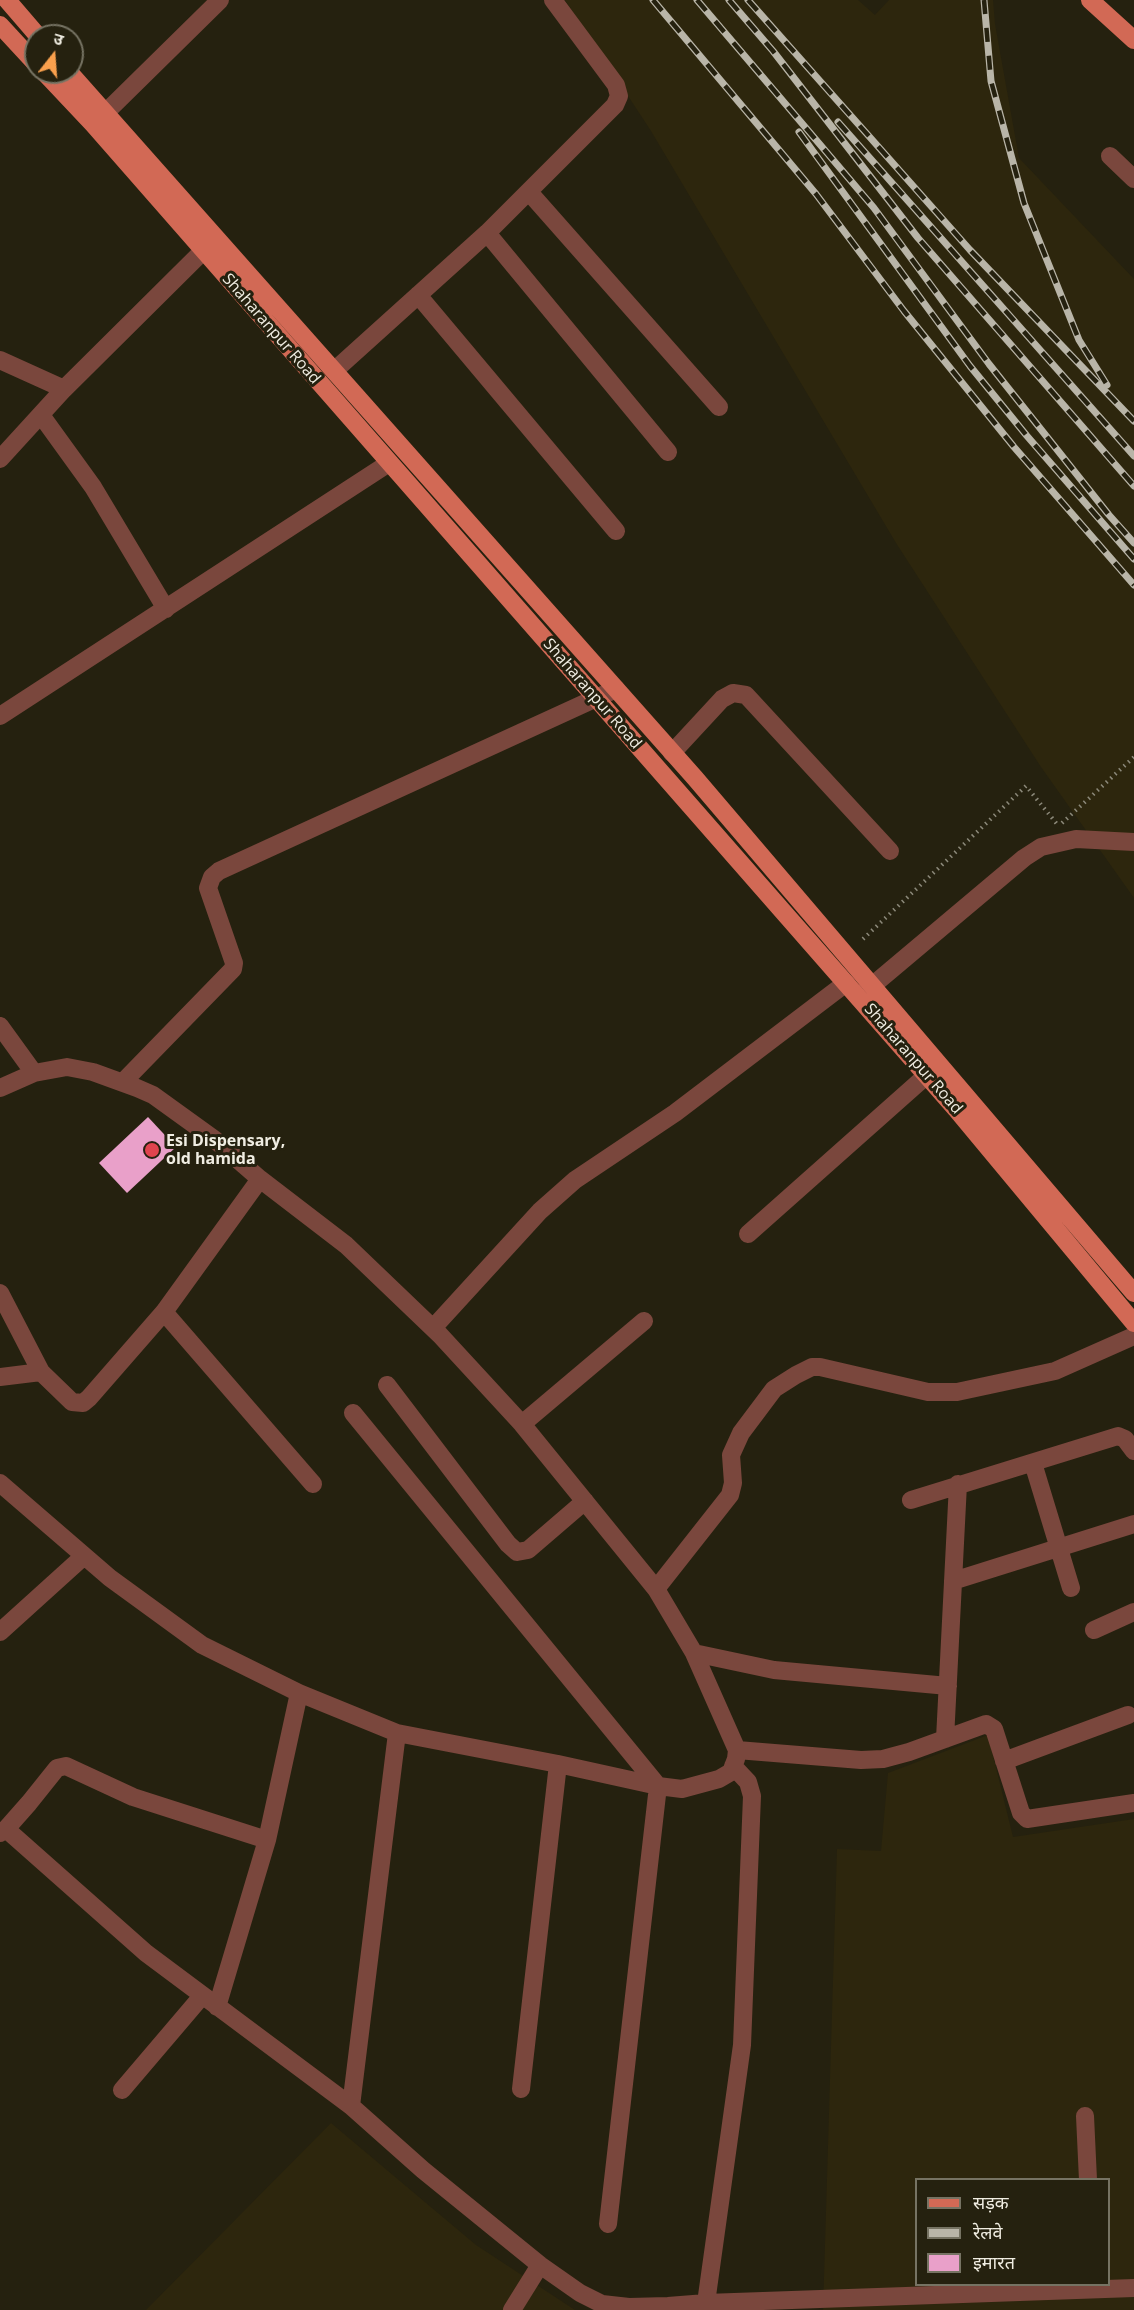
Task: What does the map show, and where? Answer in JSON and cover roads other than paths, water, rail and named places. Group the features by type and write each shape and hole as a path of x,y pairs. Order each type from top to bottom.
{"main road":[{"path":"7,0 28,24"},
{"path":"1090,0 1134,40"},
{"path":"0,25 24,50"},
{"name":"Shaharanpur Road","path":"58,84 99,119 218,240 672,753 865,992 927,1075 1134,1323"},
{"name":"Shaharanpur Road","path":"77,84 99,119 203,251 846,983 865,992 1134,1293"}],"street":[{"path":"99,119 220,0"},
{"path":"334,371 487,233 615,105 619,96 616,85 553,0"},
{"path":"1110,156 1134,179"},
{"path":"529,192 719,407"},
{"path":"487,233 668,452"},
{"path":"0,459 64,389 203,251 218,240"},
{"path":"418,295 616,531"},
{"path":"0,360 64,389"},
{"path":"41,415 93,487 165,609"},
{"path":"0,716 389,463"},
{"path":"123,1082 234,969 234,963 207,888 212,877 219,871 616,689"},
{"path":"672,753 722,699 733,693 746,694 890,851"},
{"path":"865,992 1024,858 1041,847 1076,839 1134,842"},
{"path":"433,1328 540,1211 575,1180 675,1113 846,983"},
{"path":"0,1026 34,1073"},
{"path":"0,1088 34,1073 66,1067 93,1072 153,1095 214,1139 260,1179 346,1245 433,1328 522,1424 656,1589 694,1653 752,1796 742,2045 706,2303"},
{"path":"748,1234 927,1075"},
{"path":"0,1293 41,1372 72,1402 83,1403 164,1312 260,1179"},
{"path":"164,1312 313,1484"},
{"path":"522,1424 644,1321"},
{"path":"656,1589 730,1495 733,1483 730,1455 741,1433 774,1389 796,1375 812,1367 820,1367 928,1392 957,1392 1055,1371 1134,1336"},
{"path":"0,1377 41,1372"},
{"path":"387,1385 508,1544 517,1551 528,1550 585,1501"},
{"path":"352,1413 658,1786 608,2224"},
{"path":"911,1500 1118,1436 1125,1439 1134,1450"},
{"path":"1034,1463 1071,1588"},
{"path":"0,1483 110,1578 202,1645 299,1693 397,1733 682,1789 703,1785 731,1772 735,1758"},
{"path":"945,1739 958,1484"},
{"path":"953,1581 1134,1524"},
{"path":"0,1632 84,1556"},
{"path":"1094,1630 1134,1612"},
{"path":"694,1653 774,1670 948,1686"},
{"path":"122,2090 210,2002 267,1840 299,1693"},
{"path":"1004,1761 1128,1715"},
{"path":"735,1758 883,1759 909,1752 982,1725 990,1725 994,1729 1021,1813 1027,1819 1134,1803"},
{"path":"351,2106 397,1733"},
{"path":"521,2089 558,1764"},
{"path":"267,1840 133,1797 66,1766 57,1768 3,1831 146,1953 351,2106 423,2170 540,2265 580,2293 602,2304 629,2307 706,2303 748,2306 810,2305 1093,2287 1134,2288"},
{"path":"1085,2116 1088,2178"},
{"path":"512,2310 540,2265"}],"railway":[{"path":"653,0 816,194 904,311 1014,447 1134,585"},
{"path":"697,0 874,208 989,364 1109,515 1134,543"},
{"path":"729,0 773,51 918,238 1134,486"},
{"path":"748,0 970,250 1134,421"},
{"path":"984,0 991,81 1024,203 1079,340 1107,385"},
{"path":"838,122 1134,456"},
{"path":"799,132 970,366 1027,436 1134,559"}],"place":[{"name":"Esi Dispensary, old hamida","path":"152,1150"}]}
